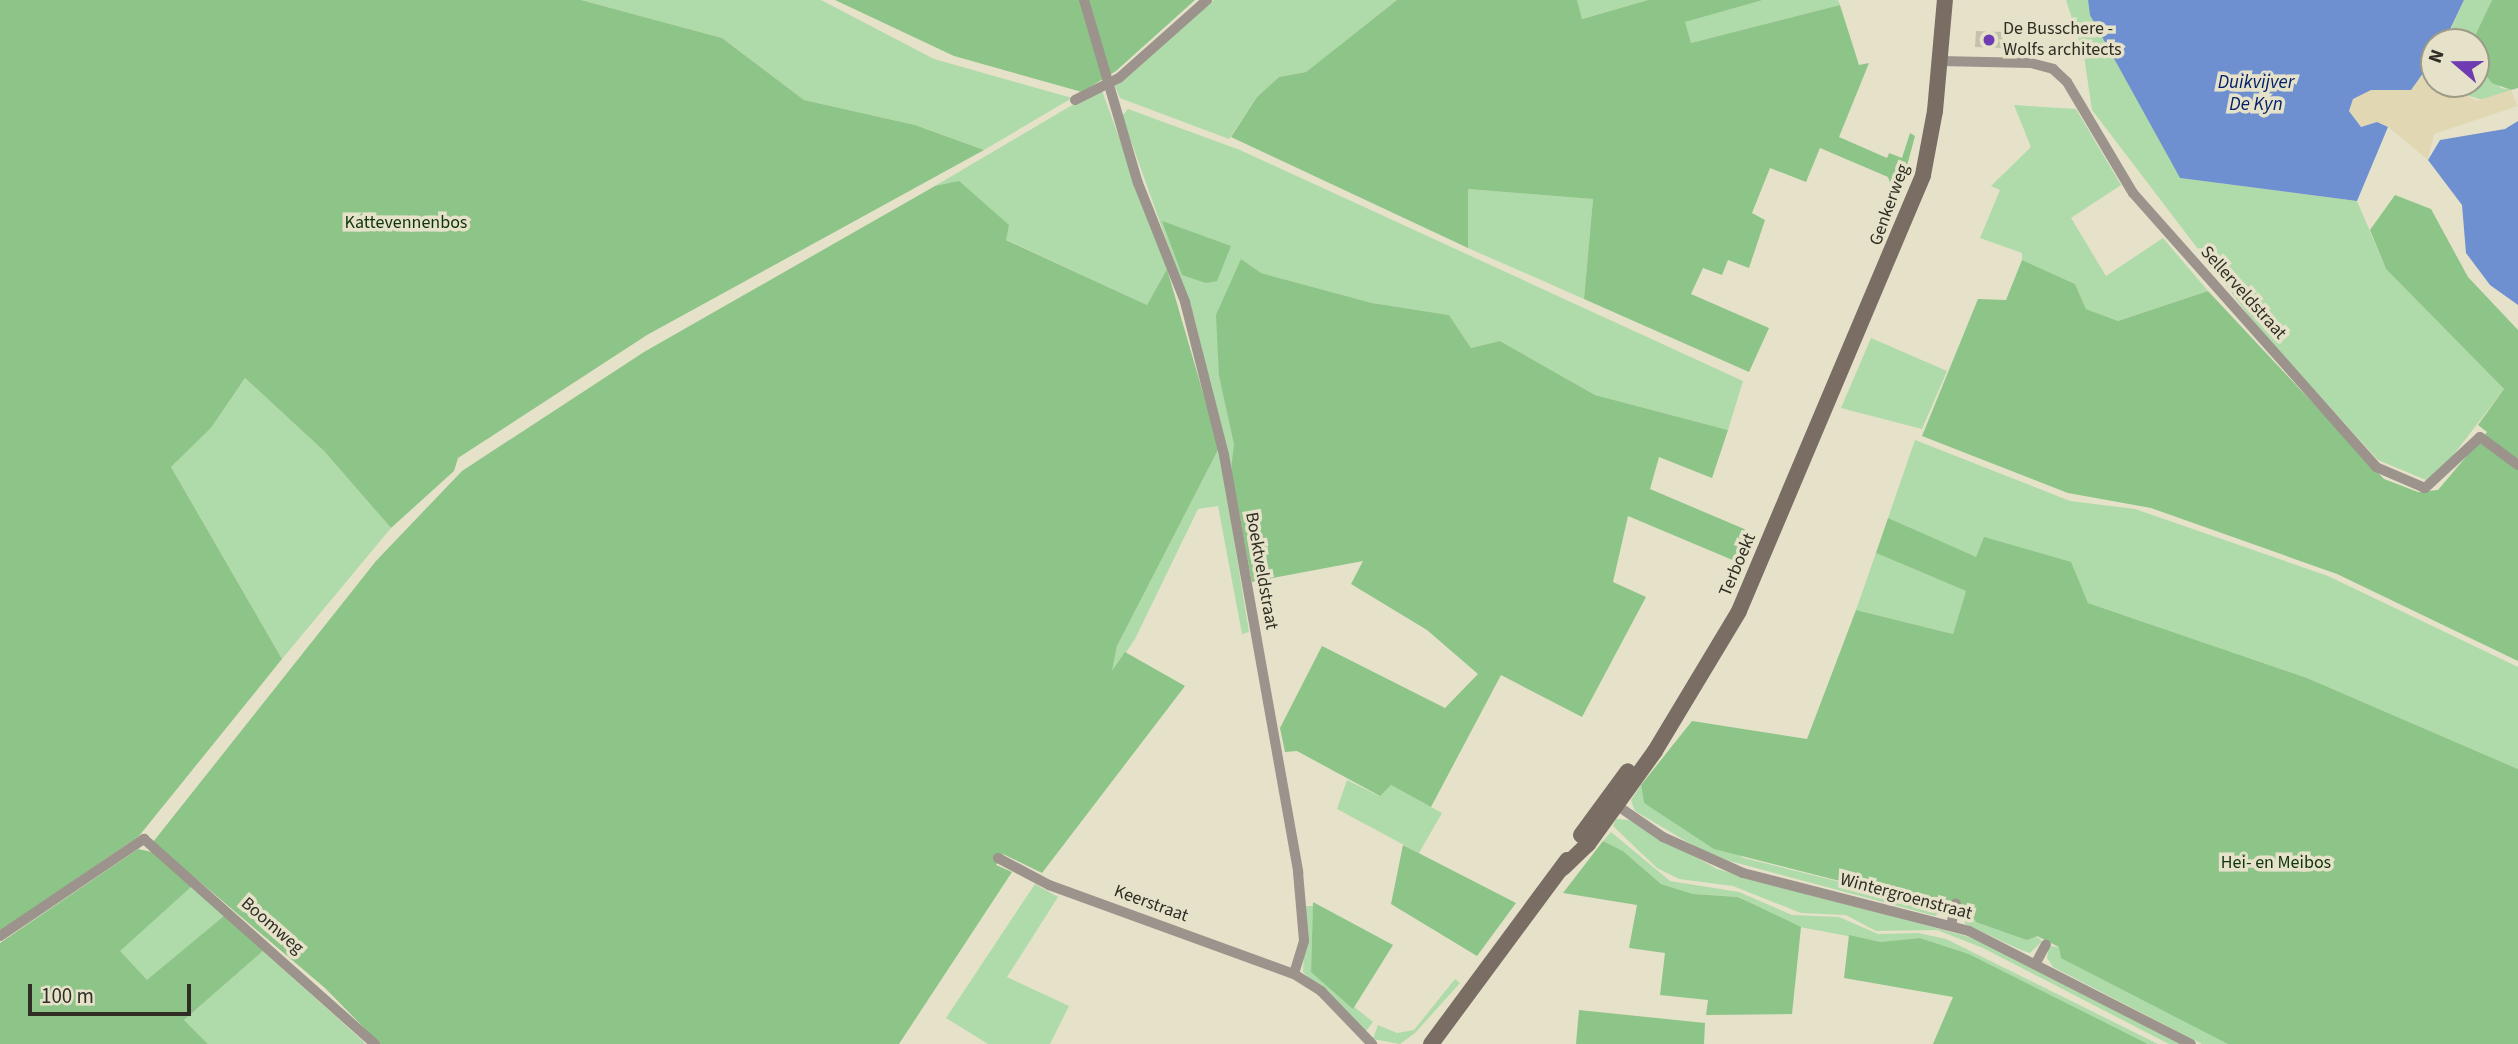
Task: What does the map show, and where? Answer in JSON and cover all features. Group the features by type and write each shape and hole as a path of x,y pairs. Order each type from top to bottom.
{"main road":[{"name":"Genkerweg","path":"1826,411 1923,175 1946,61 1945,0"},
{"name":"Terboekt","path":"1431,1044 1669,725 1725,639 1826,411"}],"street":[{"name":"Boektveldstraat","path":"1084,0 1138,183 1185,302 1224,455 1298,872 1304,941 1294,975"},
{"path":"1076,100 1148,54 1207,0"},
{"name":"Sellerveldstraat","path":"1946,61 2031,63 2060,76 2133,193 2376,467 2425,488 2480,436 2518,465"},
{"name":"Wintergroenstraat","path":"1612,802 1663,837 1743,873 1951,925 2036,963 2191,1044"},
{"name":"Boomweg","path":"0,936 144,839 375,1044"},
{"name":"Keerstraat","path":"998,858 1049,885 1294,975"},
{"path":"1951,925 1956,904"},
{"path":"2036,963 2046,944"},
{"path":"1294,975 1321,991 1372,1044"}],"green space":[{"name":"Kattevennenbos","path":"0,0 581,0 722,38 804,100 915,125 984,150 647,335 458,458 454,471 391,528 324,451 245,378 211,428 171,467 282,659 139,836 0,931"},
{"path":"581,0 821,0 934,59 1072,98 984,150 915,125 804,100 722,38"},
{"path":"835,0 1195,0 1116,71 1082,92 954,56"},
{"path":"1214,0 1397,0 1306,72 1279,77 1257,97 1229,139 1120,98 1115,86"},
{"path":"1397,0 1577,0 1582,19 1648,0 1763,0 1685,22 1691,43 1840,5 1859,65 1869,63 1839,137 1887,158 1889,153 1902,158 1910,133 1915,136 1897,203 1888,177 1820,148 1806,182 1770,168 1752,213 1765,220 1749,268 1728,260 1722,275 1703,268 1691,294 1769,328 1749,372 1584,299 1593,199 1468,189 1468,248 1231,137 1257,97 1279,77 1306,72"},
{"path":"1577,0 1648,0 1581,19"},
{"path":"1763,0 1838,0 1840,5 1691,43 1684,22"},
{"path":"2066,0 2088,0 2091,15 2180,178 2357,201 2386,269 2504,389 2442,470 2426,480 2378,460 2259,329 2092,110 2084,56"},
{"path":"2464,0 2492,0 2479,28 2451,28"},
{"path":"2492,0 2518,0 2518,88 2511,90 2490,80 2490,28 2479,28"},
{"path":"2490,77 2501,88 2511,90 2487,101 2476,98 2490,98"},
{"path":"1101,88 1167,269 1147,305 1005,239 935,186"},
{"path":"2014,105 2076,109 2121,185 2071,218 2106,276 2163,238 2208,291 2118,321 2086,309 2075,284 2022,260 2022,253 1980,238 2000,190 1991,186 2031,147"},
{"path":"1128,109 1240,150 1743,381 1728,430 1595,395 1500,341 1471,348 1449,315 1372,303 1261,273 1241,259 1219,376 1235,444 1231,470 1195,320 1122,116"},
{"path":"959,181 1009,225 1006,240 1147,305 1167,269 1219,448 1117,646 1112,671 1125,652 1185,686 1042,873 1003,854 996,865 1012,872 899,1044 380,1044 325,988 153,842 376,561 462,471 644,352 935,186"},
{"path":"1468,189 1593,199 1584,299 1468,248"},
{"path":"2395,195 2431,209 2468,277 2518,330 2518,661 2337,574 2151,508 2068,493 1922,436 1978,299 2006,300 2022,260 2075,284 2086,309 2118,321 2208,291 2384,479 2418,492 2438,490 2487,432 2478,425 2504,389 2386,269 2370,230"},
{"path":"1162,221 1231,246 1217,281 1206,283 1182,275"},
{"path":"1241,259 1261,273 1372,303 1449,315 1471,348 1500,341 1595,395 1728,430 1712,478 1659,457 1650,489 1756,534 1742,564 1628,516 1613,582 1646,597 1582,717 1501,675 1431,807 1391,785 1380,796 1297,751 1285,752 1280,728 1322,646 1445,708 1478,674 1427,630 1351,584 1363,561 1252,582 1231,470 1234,444 1219,376 1216,315"},
{"path":"1871,338 1947,371 1922,429 1841,408"},
{"path":"245,378 324,451 391,528 282,659 171,467 211,428"},
{"path":"1915,440 2070,501 2135,509 2328,576 2518,667 2518,769 2307,678 2088,603 1984,538 1976,558 1888,518"},
{"path":"1219,448 1249,632 1242,634 1218,506 1198,509 1135,639 1111,674 1117,646"},
{"name":"Hei- en Meibos","path":"1888,518 1976,557 1984,537 2071,562 2088,603 2307,678 2518,769 2518,1044 2228,1044 2061,958 2059,947 2037,936 2027,940 1976,922 1967,907 1948,900 1942,907 1714,849 1644,803 1641,785 1692,721 1807,739 1856,610 1953,634 1966,591 1876,553"},
{"path":"1876,553 1966,591 1953,634 1856,610"},
{"path":"1347,780 1379,796 1391,785 1442,813 1419,853 1337,809"},
{"path":"1641,785 1644,803 1744,858 1941,907 1948,900 1952,903 1935,916 1711,856 1635,811 1631,800"},
{"path":"1616,819 1629,820 1717,869 1973,938 2180,1044 2169,1044 1983,948 1937,930 1876,931 1846,915 1801,913 1733,886 1679,879 1657,868 1613,826"},
{"path":"1611,832 1670,881 1739,892 1792,915 1839,917 1878,934 1918,933 1946,939 2158,1044 2148,1044 1969,954 1920,938 1880,942 1789,925 1739,897 1693,894 1661,884 1623,851 1603,841"},
{"path":"1603,841 1623,851 1661,884 1693,894 1738,897 1801,927 1792,1014 1706,1015 1708,1000 1660,995 1665,953 1629,948 1637,905 1563,893"},
{"path":"1403,845 1516,903 1477,956 1391,904"},
{"path":"138,849 152,852 192,886 120,951 147,980 225,915 263,951 184,1020 208,1044 0,1044 0,943"},
{"path":"1035,884 1058,897 1007,977 1069,1006 1050,1044 988,1044 946,1018"},
{"path":"190,887 225,915 147,981 119,951"},
{"path":"1313,902 1393,945 1353,1009 1311,972"},
{"path":"1962,905 2042,941 2030,953 2021,950 1965,924"},
{"path":"1306,906 1313,906 1311,972 1373,1022 1366,1031 1303,972"},
{"path":"1849,935 1880,942 1920,938 1969,954 2148,1044 1933,1044 1953,997 1844,978"},
{"path":"2049,946 2059,947 2228,1044 2202,1044 2053,967 2047,958"},
{"path":"263,951 365,1044 208,1044 184,1020"},
{"path":"1455,979 1460,983 1415,1033 1400,1044 1373,1039 1378,1025 1397,1033 1414,1030"},
{"path":"1579,1010 1705,1023 1704,1044 1576,1044"}],"sand":[{"path":"2420,78 2420,98 2471,98 2476,101 2511,90 2518,106 2434,134 2428,160 2388,127 2377,122 2361,127 2349,111 2353,98 2371,90"}],"water":[{"name":"Duikvijver De Kyn","path":"2088,0 2464,0 2451,28 2420,28 2420,77 2411,90 2371,90 2353,99 2349,111 2361,127 2377,122 2388,127 2357,201 2180,178 2090,15"},
{"path":"2518,121 2518,305 2490,285 2466,253 2462,205 2428,160 2440,140 2505,129"}],"building":[{"name":"De Busschere - Wolfs architects","path":"1976,31 2003,32 2002,48 1975,47"}],"place":[{"name":"De Busschere - Wolfs architects","path":"1989,40"}]}
